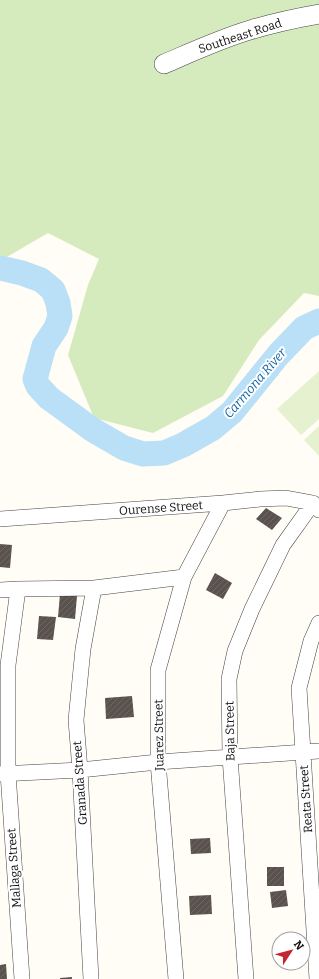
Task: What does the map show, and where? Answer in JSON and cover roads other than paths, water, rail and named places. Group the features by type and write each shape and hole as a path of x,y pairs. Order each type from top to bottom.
{"street":[{"name":"Southeast Road","path":"164,64 248,31 284,21 319,14"},
{"name":"Ourense Street","path":"0,519 260,499 286,498 316,506"},
{"name":"Juarez Street","path":"176,979 158,762 158,670 184,577 223,503"},
{"name":"Baja Street","path":"246,979 230,756 229,679 235,651 252,609 283,545 316,506"},
{"path":"0,590 94,588 184,577"},
{"name":"Granada Street","path":"91,979 76,720 83,648 94,588"},
{"name":"Mallaga Street","path":"18,589 8,665 4,774 22,979"},
{"name":"Reata Street","path":"317,979 299,688 311,641 319,623"},
{"path":"4,774 80,770 230,756 319,751"}],"waterway":[{"name":"Carmona River","path":"0,268 22,273 41,280 53,290 58,303 60,316 56,328 44,346 35,379 38,386 49,398 93,430 124,448 143,454 164,453 183,445 213,428 232,412 279,354 304,328 319,321"}]}
